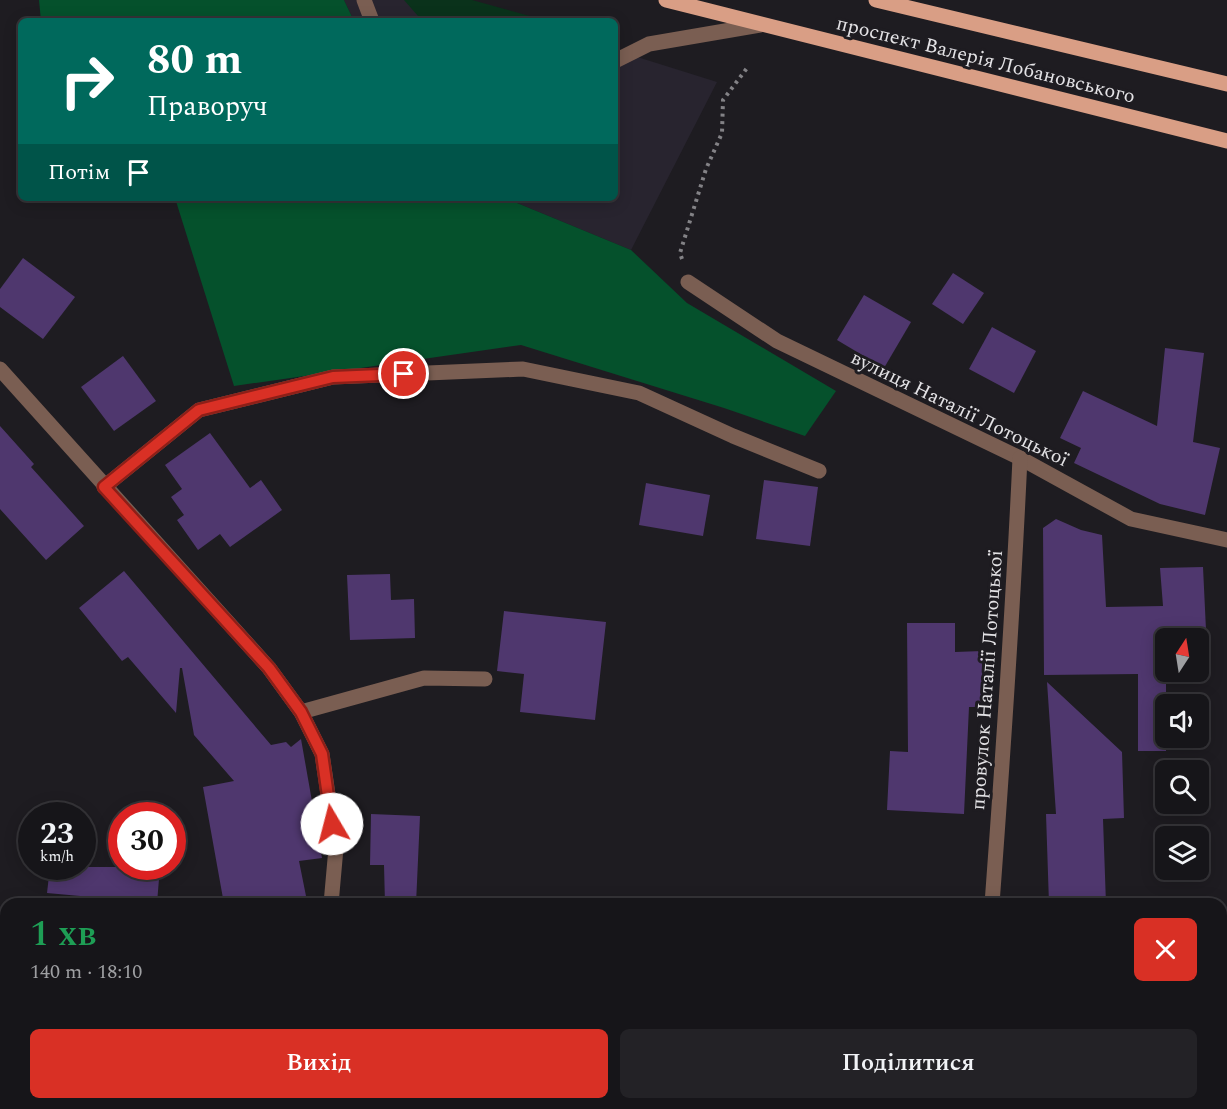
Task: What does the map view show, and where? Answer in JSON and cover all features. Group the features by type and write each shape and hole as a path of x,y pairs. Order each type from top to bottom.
{"main road":[{"name":"проспект Валерія Лобановського","path":"666,0 1227,141"},
{"name":"проспект Валерія Лобановського","path":"876,0 1227,84"}],"street":[{"path":"364,0 371,18"},
{"path":"618,60 649,44 760,25"},
{"name":"вулиця Наталії Лотоцької","path":"687,282 777,341 1020,458 1131,519 1227,540"},
{"path":"0,369 269,668 301,712 322,754 336,848 332,898"},
{"path":"104,487 199,410 333,377 523,369 639,393 733,436 819,471"},
{"name":"провулок Наталії Лотоцької","path":"992,898 1001,757 1010,666 1020,458"},
{"path":"301,712 424,678 485,679"}],"path":[{"path":"687,282 680,253 706,169 722,133 723,100 747,68"}],"shaded area":[{"path":"344,0 457,0 514,18 353,18"},
{"path":"618,51 717,82 631,250 512,201 618,201"}],"green space":[{"path":"39,0 344,0 353,18 41,18"},
{"path":"404,0 472,0 537,18 424,18 418,16"},
{"path":"176,201 512,201 631,250 687,303 836,391 805,436 724,408 521,345 234,386"}],"building":[{"path":"23,258 75,297 43,339 0,307 0,289"},
{"path":"953,273 984,293 963,324 932,304"},
{"path":"864,295 911,322 884,368 837,340"},
{"path":"992,327 1036,351 1014,393 969,369"},
{"path":"1165,348 1204,353 1193,442 1220,448 1205,515 1160,504 1074,463 1081,448 1060,438 1083,391 1157,426"},
{"path":"123,356 156,401 114,431 81,387"},
{"path":"0,426 34,464 31,467 84,526 46,560 0,509"},
{"path":"210,433 250,488 261,480 282,510 230,547 220,534 198,550 177,520 184,515 171,497 182,489 165,465"},
{"path":"764,480 818,487 810,546 756,539"},
{"path":"646,483 710,495 703,536 639,525"},
{"path":"1056,519 1081,530 1102,535 1106,607 1163,606 1160,568 1203,567 1206,628 1155,628 1155,682 1166,682 1166,694 1155,694 1155,748 1166,748 1166,751 1138,751 1138,674 1044,675 1043,528"},
{"path":"124,571 271,745 286,742 291,747 301,739 322,858 299,861 306,896 223,898 203,787 234,781 194,735 182,668 180,668 176,713 128,657 122,661 79,608"},
{"path":"390,574 391,600 414,599 415,638 350,640 347,575"},
{"path":"504,611 606,622 595,720 520,712 524,674 497,671"},
{"path":"907,623 955,623 955,652 982,651 983,707 969,707 964,814 887,810 890,751 908,752"},
{"path":"1047,682 1122,752 1124,818 1103,819 1106,898 1049,898 1046,814 1056,814"},
{"path":"371,814 420,816 416,898 385,898 384,865 370,865"},
{"path":"96,867 108,867 108,880 159,880 157,898 102,898 47,893 48,880 96,880"}],"route":[{"path":"332,824 322,754 301,712 269,668 104,487 199,410 333,377 404,374"}]}
